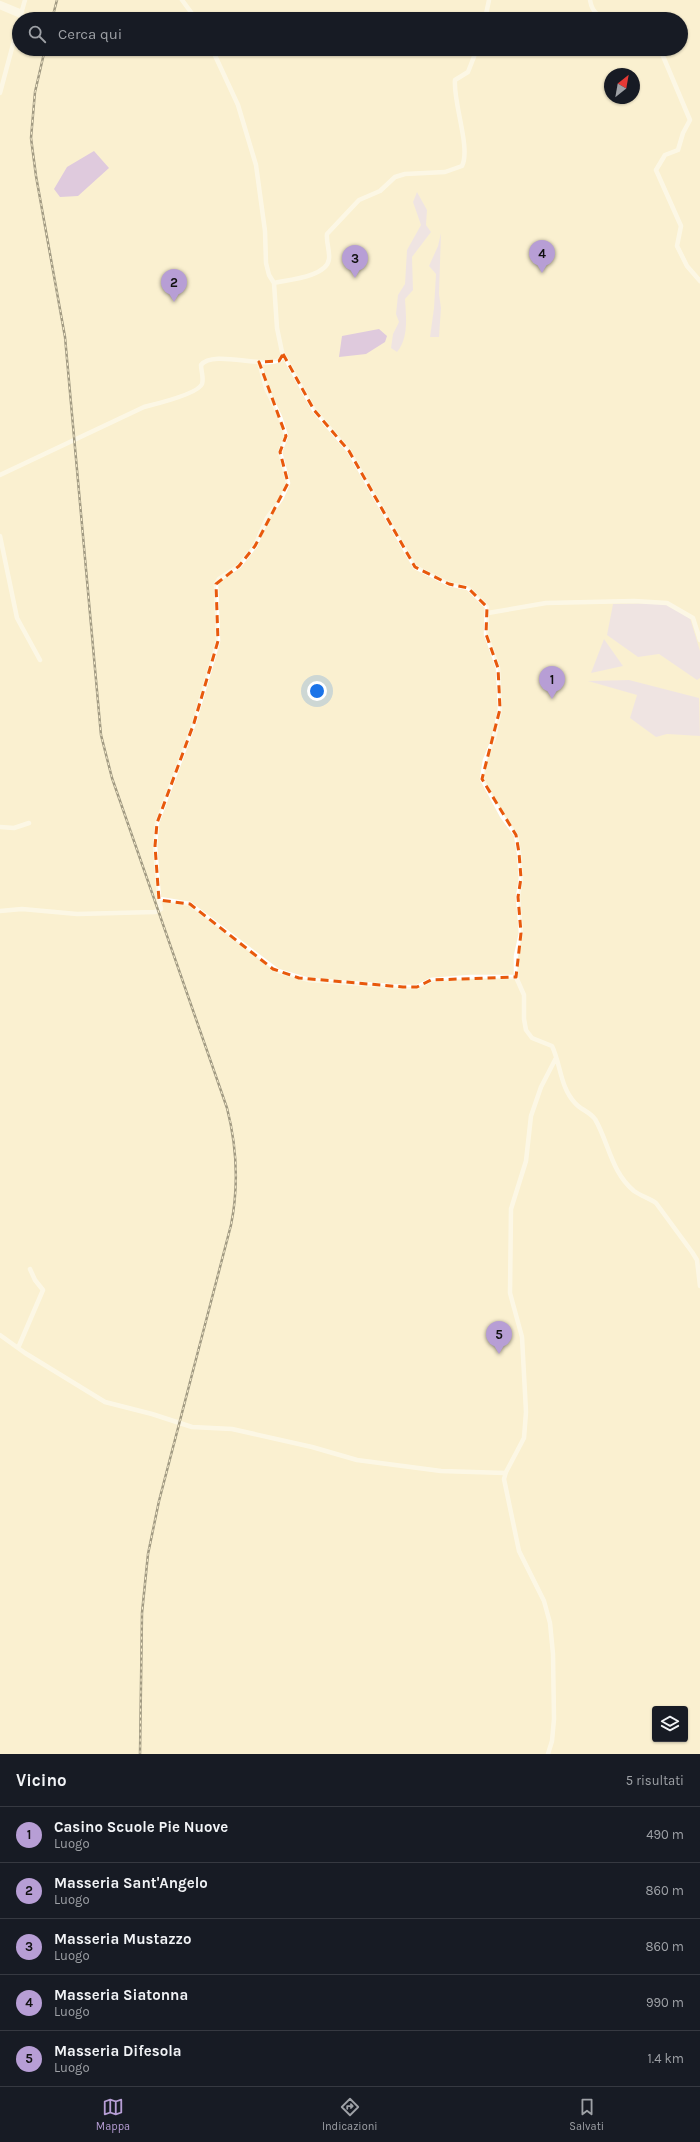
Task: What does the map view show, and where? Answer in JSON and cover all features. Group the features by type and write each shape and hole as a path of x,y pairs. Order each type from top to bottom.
{"street":[{"path":"22,12 25,0"},
{"path":"182,0 191,12"},
{"path":"486,12 489,0"},
{"path":"590,0 591,8 594,12"},
{"path":"0,3 15,12"},
{"path":"0,7 12,12"},
{"path":"0,92 12,49"},
{"path":"215,56 238,106 256,165 265,231 266,263 268,275 274,283 277,328 283,354 314,410 349,451 415,567 449,584 468,588 487,607 488,613 486,634 498,668 500,709 494,738 485,760 482,779 502,816 516,835 522,878 518,897 521,933 516,956 516,977 524,995 524,1019 529,1035 552,1046 561,1079 576,1104 590,1113 595,1119 611,1160 617,1170 635,1192 650,1198 656,1203 697,1260 700,1286"},
{"path":"274,283 313,275 323,269 329,258 327,234 358,200 380,191 395,177 405,174 445,172 462,166 464,160 464,147 454,93 455,80 468,72 474,56"},
{"path":"664,56 668,72 690,120 683,133 678,150 665,155 656,170 681,226 677,246 687,266 700,281"},
{"path":"0,475 144,407 162,404 199,388 203,381 201,365 205,361 224,359 259,362 278,361 283,354"},
{"path":"0,911 22,909 77,914 155,912 160,909 155,846 158,823 194,723 218,641 216,584 219,579 238,566 255,546 267,518 281,499 288,483 280,452 286,436 280,417 266,388 259,362"},
{"path":"0,536 17,618 40,660"},
{"path":"488,613 546,603 667,603 693,618 700,640"},
{"path":"0,827 14,828 29,823"},
{"path":"159,900 190,904 256,953 273,968 299,978 417,987 431,980 470,977 516,977"},
{"path":"548,1754 552,1741 554,1719 553,1654 550,1623 544,1600 519,1552 504,1485 505,1473 524,1438 526,1412 522,1337 510,1293 511,1210 526,1161 531,1116 541,1087 556,1058"},
{"path":"18,1348 43,1290 35,1280 30,1269"},
{"path":"0,1334 18,1348 105,1402 159,1416 192,1427 232,1429 312,1447 356,1460 441,1471 505,1473"}],"highlighted area":[{"path":"283,354 314,410 349,451 415,567 449,584 468,588 487,607 486,634 498,668 500,709 482,779 516,835 521,878 518,897 521,933 516,977 431,980 417,987 299,978 273,969 190,904 159,900 155,846 157,823 194,723 218,641 216,584 239,566 255,546 288,483 280,452 286,436 259,362 279,361"}],"shaded area":[{"path":"94,151 109,168 78,196 60,197 54,189 67,167"},
{"path":"417,192 427,210 426,225 431,232 412,257 413,290 405,299 405,334 401,346 397,352 391,348 393,334 399,322 396,314 398,295 405,284 407,250 421,225 413,202"},
{"path":"441,233 439,294 441,308 439,337 430,337 434,308 436,274 429,266 438,246"},
{"path":"379,329 387,336 385,342 366,354 339,357 342,336"},
{"path":"665,603 690,618 700,651 700,678 697,680 659,654 638,657 607,635 613,604"},
{"path":"604,639 623,666 591,673"},
{"path":"629,680 699,698 700,736 667,734 656,737 630,718 637,695 588,681"}],"railway":[{"path":"54,12 57,0"},
{"path":"43,56 35,92 31,138 36,176 65,337 101,735 112,778 227,1108 233,1137 236,1166 234,1210 231,1225 159,1501 148,1554 142,1613 140,1754"}],"place":[{"name":"Masseria Siatonna","path":"542,273"},
{"name":"Masseria Mustazzo","path":"355,278"},
{"name":"Masseria Sant'Angelo","path":"174,302"},
{"name":"Casino Scuole Pie Nuove","path":"552,699"},
{"name":"Masseria Difesola","path":"499,1354"}]}
